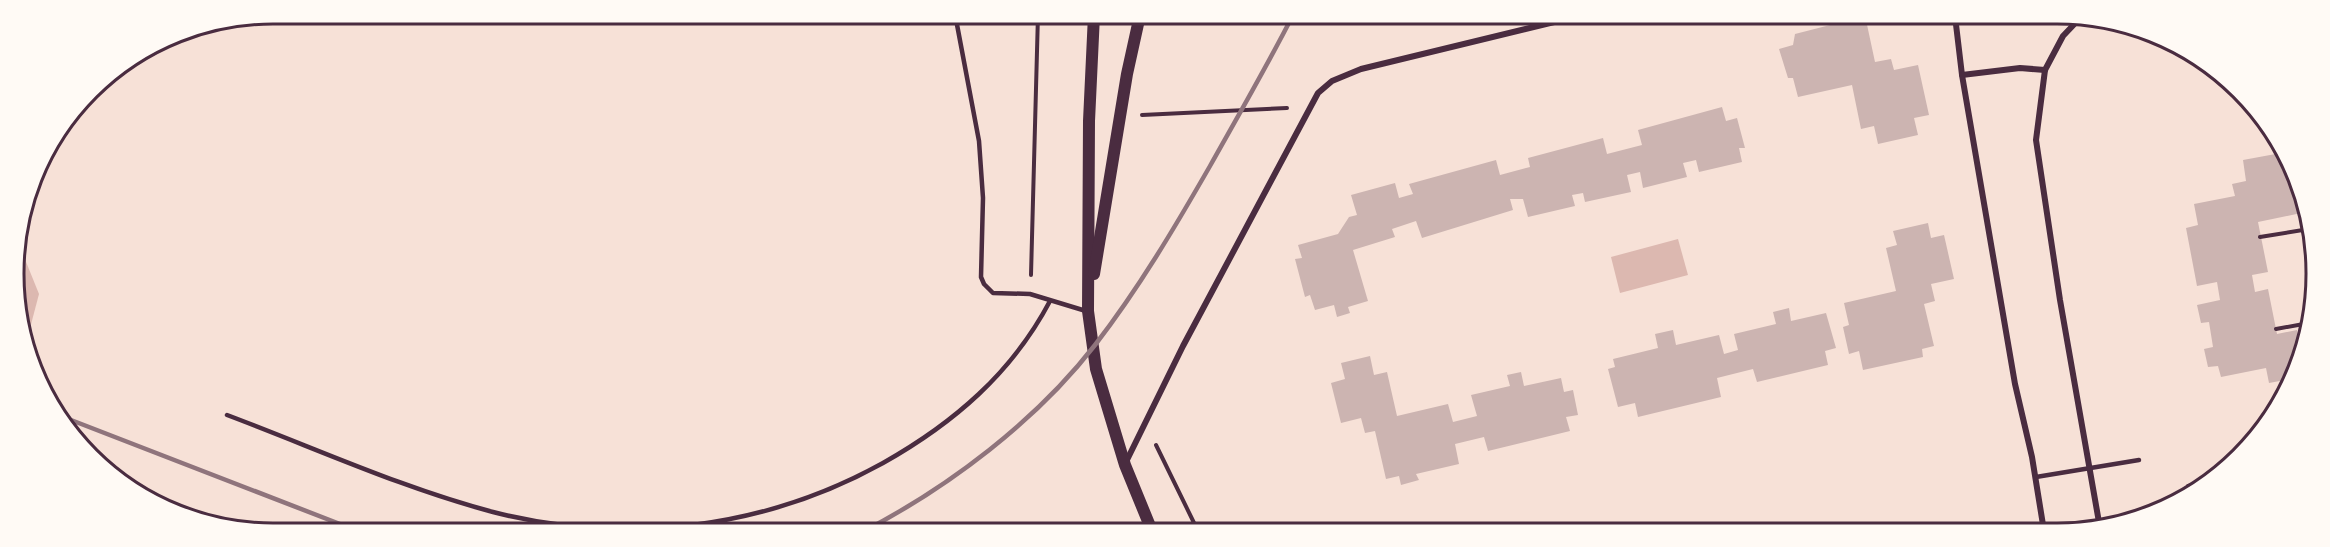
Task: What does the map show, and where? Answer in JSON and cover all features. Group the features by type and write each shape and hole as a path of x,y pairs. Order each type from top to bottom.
{"main road":[{"path":"1094,24 1089,121 1088,311 1096,369 1125,465 1149,523"},
{"path":"1088,311 1120,116 1138,24"}],"street":[{"path":"1125,465 1308,107 1318,93 1332,81 1361,69 1546,24"},
{"path":"1956,24 1962,75 2015,384 2036,477 2043,523"},
{"path":"2073,25 2063,36 2045,70 2036,140 2088,468 2098,519"},
{"path":"1962,75 2020,68 2045,70"}],"lane":[{"path":"958,24 979,141 983,198 981,277 984,284 993,293 1030,294 1088,311"},
{"path":"713,523 749,515 829,489 904,451 944,425 996,380 1023,346 1050,301"},
{"path":"227,415 449,499 494,512 554,523"},
{"path":"2036,477 2139,460"}],"path":[{"path":"1030,294 1038,24"},
{"path":"1120,116 1308,107"},
{"path":"2260,237 2302,230"},
{"path":"2276,329 2300,325"},
{"path":"1145,423 1194,523"}],"shaded area":[{"path":"1678,239 1688,275 1620,293 1611,257"},
{"path":"25,259 39,294 30,327 26,306"}],"building":[{"path":"1834,24 1867,24 1875,62 1891,59 1894,70 1918,65 1929,115 1914,118 1918,135 1878,144 1874,126 1861,129 1852,85 1798,97 1793,78 1788,78 1779,49 1793,45 1795,34"},
{"path":"1722,107 1726,121 1737,118 1745,148 1739,148 1742,162 1699,172 1696,160 1683,163 1687,177 1643,188 1640,172 1627,175 1631,192 1585,202 1583,193 1572,195 1575,206 1528,217 1523,199 1510,199 1513,210 1422,238 1416,221 1392,229 1395,237 1353,250 1368,301 1348,307 1350,313 1337,317 1334,305 1315,310 1310,295 1305,297 1295,259 1302,258 1298,245 1338,234 1349,217 1357,215 1351,195 1395,183 1399,198 1413,194 1409,184 1496,160 1500,175 1530,167 1528,158 1603,138 1607,154 1642,145 1638,130"},
{"path":"2276,154 2293,193 2298,214 2258,222 2268,272 2252,275 2255,292 2268,289 2277,334 2297,330 2298,335 2293,354 2282,381 2269,383 2266,368 2221,377 2218,366 2208,367 2204,349 2213,347 2209,322 2201,323 2197,305 2220,300 2217,282 2197,286 2186,228 2198,225 2194,204 2235,196 2232,184 2246,181 2243,160"},
{"path":"1928,223 1931,238 1944,235 1954,279 1931,284 1935,301 1924,304 1934,346 1922,349 1923,357 1863,370 1859,351 1849,354 1843,327 1849,325 1844,303 1896,291 1886,248 1897,245 1893,231"},
{"path":"1789,308 1791,321 1826,313 1836,348 1825,351 1828,365 1757,382 1753,369 1717,378 1721,397 1638,417 1635,403 1618,407 1608,369 1615,367 1613,359 1658,348 1655,334 1673,330 1676,345 1719,335 1724,354 1738,350 1734,334 1776,324 1773,312"},
{"path":"1370,356 1374,375 1387,372 1397,416 1448,404 1453,422 1477,416 1471,395 1510,386 1507,375 1521,372 1524,386 1561,378 1564,392 1573,390 1578,415 1566,417 1570,431 1488,451 1484,437 1455,444 1459,464 1416,474 1419,480 1401,485 1399,476 1386,479 1375,431 1365,433 1361,418 1341,423 1331,383 1345,379 1341,363"}],"railway":[{"path":"878,523 928,494 989,450 1018,426 1072,373 1127,302 1170,234 1242,110 1288,24"},
{"path":"73,421 337,523"}]}
